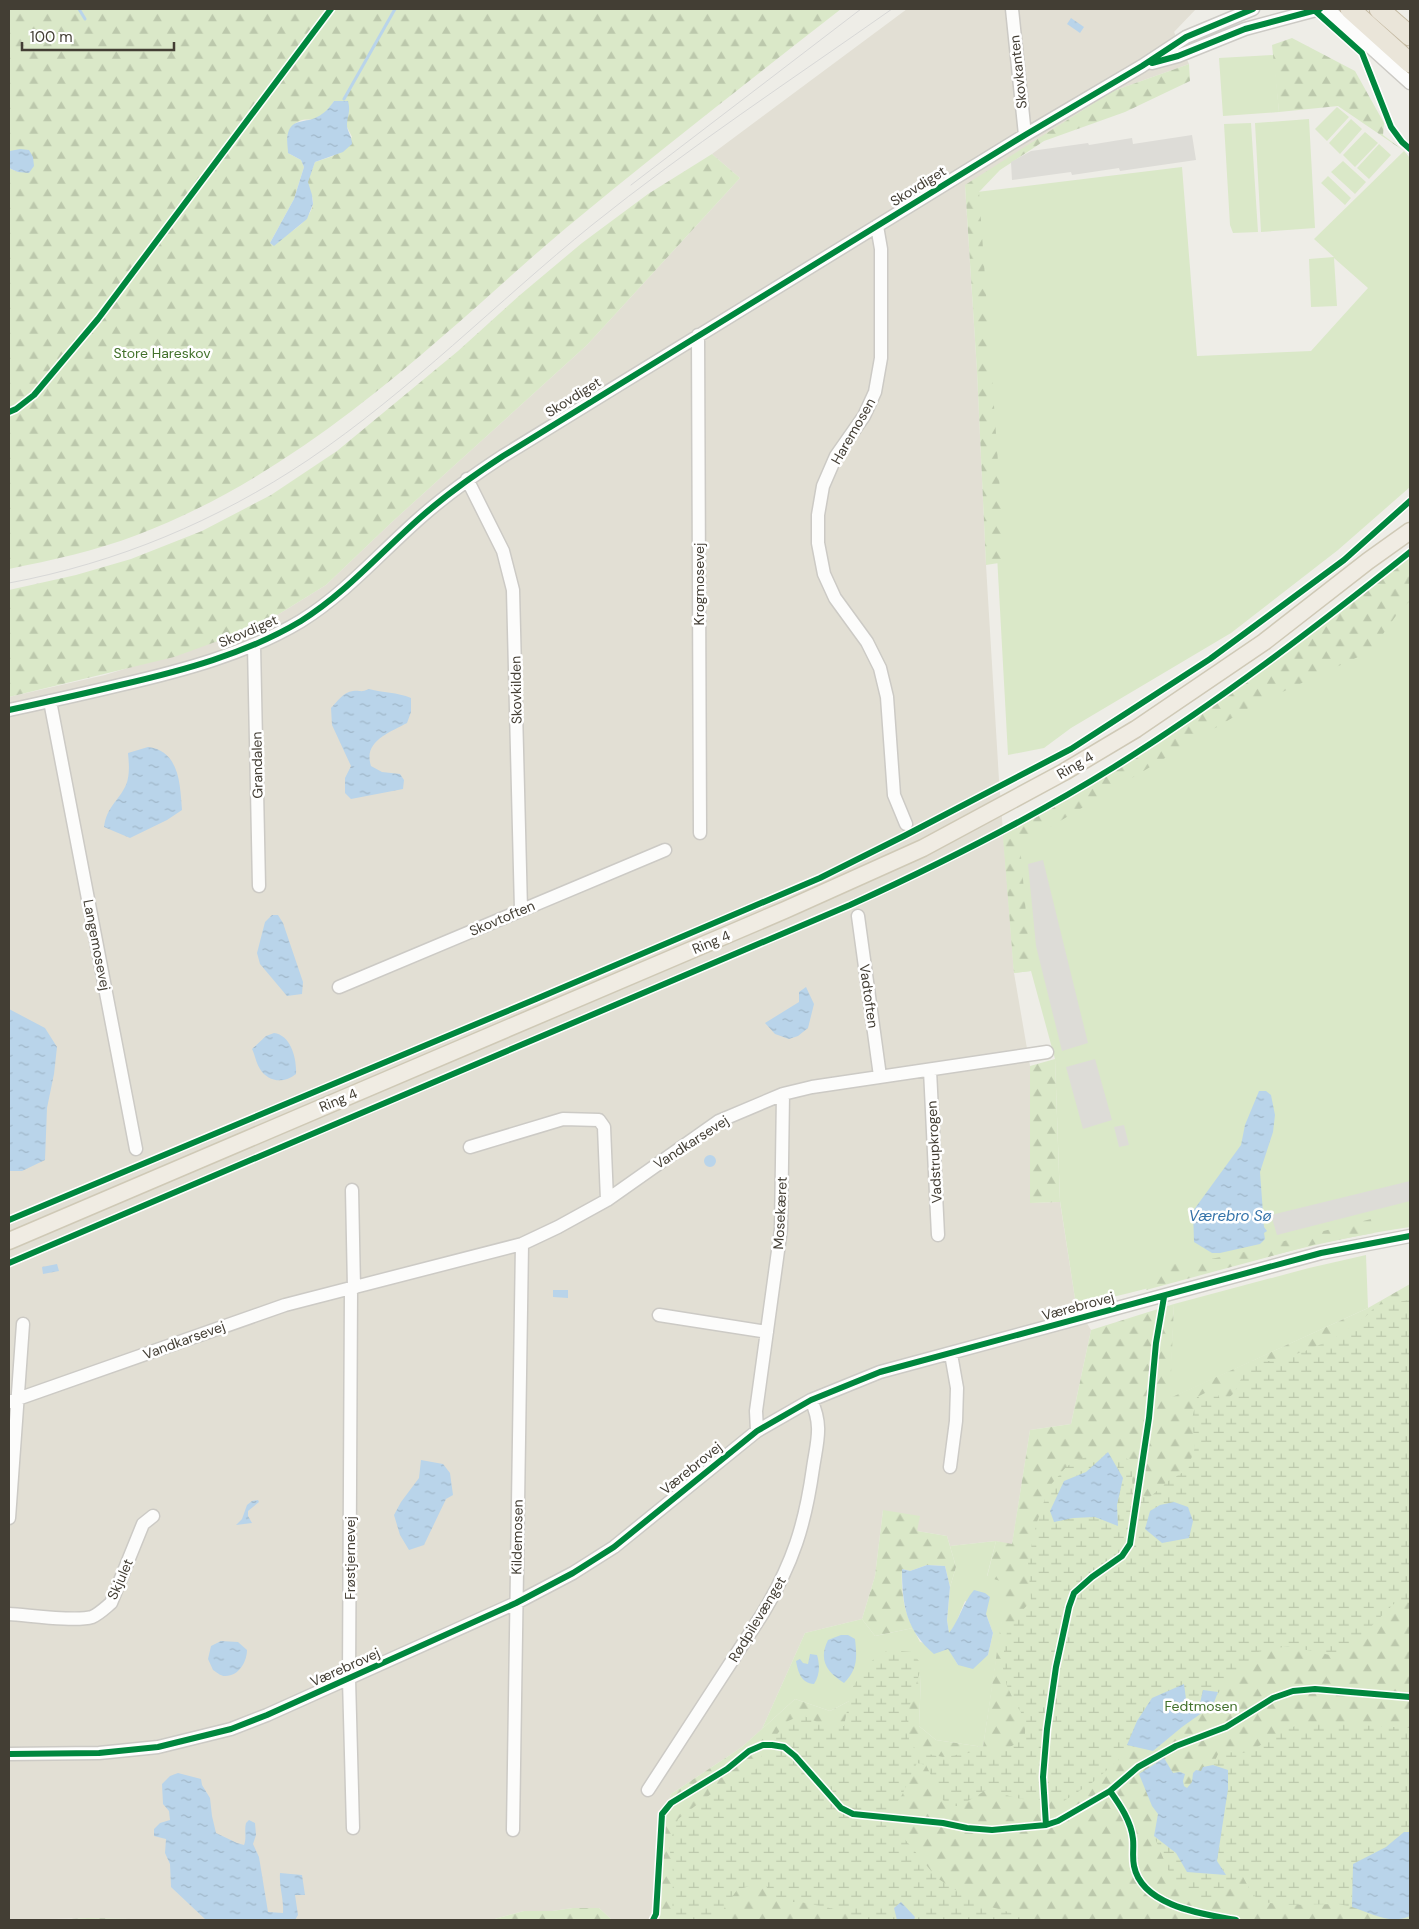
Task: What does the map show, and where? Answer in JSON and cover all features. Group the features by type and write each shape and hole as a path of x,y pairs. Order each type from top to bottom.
{"highway":[{"path":"1386,14 1410,34"},
{"path":"1355,20 1395,49 1410,63"},
{"path":"1395,49 1410,68"}],"main road":[{"name":"Ring 4","path":"1368,561 1410,518"},
{"name":"Ring 4","path":"9,1241 785,910 923,848 1064,772 1136,729 1264,642 1368,561 1410,532"}],"street":[{"name":"Skovkanten","path":"1012,9 1025,135"},
{"name":"Skovdiget","path":"9,710 158,676 204,663 254,645 300,621 335,597 422,516 468,479 584,405 1025,135 1142,66 1186,37 1253,9"},
{"name":"Skovdiget","path":"1142,66 1178,56 1272,21 1320,9"},
{"path":"1328,9 1355,20 1410,83"},
{"name":"Haremosen","path":"877,226 881,249 881,358 875,392 864,416 836,456 823,486 818,514 818,543 824,574 835,598 867,642 880,668 887,697 894,795 906,824"},
{"name":"Krogmosevej","path":"698,335 700,833"},
{"name":"Skovkilden","path":"468,479 503,551 514,590 521,910"},
{"name":"Grandalen","path":"254,645 259,886"},
{"name":"Langemosevej","path":"50,701 136,1148"},
{"name":"Skovtoften","path":"339,987 665,850"},
{"name":"Vadtoften","path":"858,916 880,1076"},
{"name":"Vandkarsevej","path":"13,1401 257,1314 522,1244 607,1200 719,1121 783,1094 812,1087 880,1076 1047,1052"},
{"name":"Vadstrupkrogen","path":"930,1070 938,1235"},
{"name":"Mosekæret","path":"757,1431 756,1411 781,1229 783,1094"},
{"path":"470,1147 563,1119 599,1120 604,1127 607,1200"},
{"path":"352,1190 353,1288"},
{"name":"Værebrovej","path":"9,1754 99,1753 158,1747 199,1738 237,1726 349,1679 516,1603 573,1573 614,1547 757,1431 811,1400 880,1372 1321,1253 1410,1236"},
{"name":"Kildemosen","path":"513,1830 522,1244"},
{"name":"Frøstjernevej","path":"353,1288 349,1679 353,1828"},
{"path":"659,1315 767,1332"},
{"path":"9,1518 13,1401 23,1324"},
{"path":"950,1467 956,1413 956,1388 951,1354"},
{"name":"Rødpilevænget","path":"648,1790 764,1613 792,1557 808,1504 818,1436 818,1416 811,1400"},
{"name":"Skjulet","path":"9,1614 80,1618 101,1612 111,1603 143,1524 153,1516"}],"shaded area":[{"path":"907,9 1196,9 1174,32 1189,64 1113,91 965,186 999,780 1014,973 1030,1066 1030,1203 1060,1202 1076,1305 1091,1330 1071,1424 1030,1430 1012,1545 996,1541 950,1546 947,1536 917,1531 883,1510 875,1576 862,1619 805,1633 762,1729 742,1747 671,1794 663,1818 653,1920 612,1920 599,1908 573,1908 552,1911 524,1911 491,1920 176,1920 88,1918 9,1920 9,697 105,675 240,633 279,614 326,585 392,522 587,345 740,178 712,154"},
{"path":"1192,135 1196,160 1120,171 1119,168 1072,175 1071,172 1012,180 1011,162 1031,151 1132,138 1133,144"},
{"path":"1043,860 1088,1043 1062,1051 1036,946 1028,864"},
{"path":"1095,1059 1112,1120 1083,1129 1066,1067"},
{"path":"1124,1125 1129,1145 1119,1147 1114,1127"},
{"path":"1410,1181 1410,1201 1277,1235 1271,1215"}],"green space":[{"name":"Store Hareskov","path":"9,9 841,9 703,117 550,241 408,366 336,423 298,449 220,497 137,535 57,559 9,569 9,168 18,172 9,153","holes":["334,101 352,137 333,156 315,162 308,181 313,201 311,211 296,228 270,243 294,199 304,167 301,160 288,153 289,133 293,126 302,120 314,119 320,116"]},
{"path":"1292,38 1355,71 1384,123 1383,135 1404,151 1338,106 1279,112 1272,45"},
{"path":"1274,55 1279,112 1223,116 1219,58"},
{"path":"1189,64 1190,81 1125,112 1044,141 1000,170 979,192 1005,562 986,565 977,371 965,185 1113,91"},
{"path":"1337,107 1349,117 1327,141 1315,129"},
{"path":"1309,119 1315,228 1261,232 1255,123"},
{"path":"1351,119 1362,129 1340,154 1329,143"},
{"path":"1251,123 1258,232 1233,233 1230,225 1224,124"},
{"path":"1365,132 1378,143 1355,167 1343,155"},
{"path":"1379,144 1391,155 1369,179 1357,168"},
{"path":"1404,151 1410,158 1410,487 1338,550 1231,633 1071,728 1044,748 1008,755 977,192 1182,167 1197,356 1311,351 1368,288 1334,258 1337,306 1311,307 1309,259 1334,257 1314,239"},
{"path":"712,154 740,178 587,345 392,522 326,585 279,614 240,633 174,657 9,697 9,590 76,575 131,559 202,531 271,495 337,451 458,351 520,295 582,243 648,194"},
{"path":"1343,161 1366,182 1355,194 1331,172"},
{"path":"1328,176 1351,198 1345,205 1321,183"},
{"path":"1410,553 1410,601 1400,610 1371,651 1252,706 1020,845 1031,971 1014,973 1003,835 1133,759 1246,683 1382,579"},
{"path":"1410,554 1410,1227 1325,1243 1076,1305 1060,1201 1055,1059 1031,971 1014,973 1003,835 1246,683 1382,579"},
{"path":"1055,1059 1060,1202 1030,1203 1030,1066"},
{"path":"1371,1219 1374,1233 1316,1244 1146,1290 1150,1277 1163,1264 1193,1262 1222,1257"},
{"path":"1366,1255 1368,1308 1169,1399 1174,1304"},
{"name":"Fedtmosen","path":"1410,1284 1410,1920 653,1920 663,1818 671,1794 742,1747 795,1699 830,1711 892,1679 921,1676 919,1726 936,1740 983,1747 1007,1583 987,1577 996,1541 1012,1544 1030,1430 1071,1424 1091,1330 1174,1304 1170,1398 1368,1308"},
{"path":"1410,1300 1410,1603 1398,1600 1339,1657 1288,1646 1258,1652 1225,1683 1217,1695 1217,1692 1203,1690 1200,1703 1191,1705 1186,1699 1186,1691 1127,1745 1122,1757 1093,1782 1064,1801 1021,1799 986,1790 960,1806 946,1806 926,1765 917,1763 902,1795 892,1810 898,1831 937,1878 974,1902 1012,1913 1025,1920 914,1920 914,1917 894,1908 897,1920 857,1920 848,1912 801,1902 780,1902 762,1882 737,1890 723,1910 712,1920 672,1920 673,1873 669,1844 678,1819 715,1791 734,1784 757,1768 763,1751 788,1721 802,1715 819,1723 844,1726 851,1690 867,1664 888,1650 912,1652 922,1665 908,1711 909,1741 918,1752 943,1757 987,1750 1005,1750 1025,1738 1025,1719 1007,1686 1002,1664 1007,1632 1031,1601 1028,1562 1036,1525 1049,1487 1066,1467 1077,1460 1109,1449 1131,1461 1133,1491 1149,1498 1168,1481 1187,1470 1195,1448 1192,1419 1197,1397 1215,1388 1222,1404 1234,1393 1250,1361 1275,1361 1333,1339 1365,1317 1377,1305","holes":["1097,1463 1115,1463 1123,1478 1117,1505 1118,1526 1095,1517 1073,1518 1054,1522 1064,1481 1086,1472"]},
{"path":"883,1510 920,1516 917,1531 947,1536 956,1567 950,1587 945,1566 927,1565 910,1571 902,1569 903,1599 913,1628 875,1636 862,1619 875,1576"},
{"path":"996,1541 987,1576 1008,1582 983,1747 936,1740 919,1726 921,1676 892,1679 830,1711 795,1699 762,1729 805,1633 862,1619 875,1636 913,1628 920,1642 948,1648 958,1665 988,1655 993,1633 986,1614 965,1601 949,1634 947,1620 950,1587 956,1567 950,1546"},
{"path":"1305,1722 1410,1728 1410,1832 1404,1832 1386,1847 1353,1864 1352,1907 1338,1904 1285,1905 1263,1902 1252,1894 1242,1875 1226,1887 1212,1904 1187,1894 1172,1879 1154,1836 1176,1853 1187,1872 1225,1875 1217,1861 1228,1789 1221,1767 1213,1765 1219,1752 1249,1753 1278,1733"},
{"path":"573,1908 599,1908 612,1920 491,1920 524,1911 552,1911"},
{"path":"88,1918 176,1920 50,1920"}],"water":[{"path":"1071,18 1084,27 1080,33 1067,24"},
{"path":"334,101 348,101 347,125 352,144 343,152 315,162 308,182 313,204 307,219 274,246 270,243 294,199 304,167 301,160 288,153 287,140 290,128 296,123 313,119 322,114"},
{"path":"29,150 33,157 34,166 29,173 18,172 9,168 10,151"},
{"path":"369,689 411,698 411,712 407,723 379,739 371,750 370,757 371,766 382,772 400,774 404,780 403,789 351,799 345,793 345,778 351,766 332,725 331,708 346,693"},
{"path":"148,747 159,750 167,755 172,762 179,780 182,810 167,820 130,838 104,827 105,820 126,785 129,769 128,753"},
{"path":"272,915 278,915 283,923 303,982 302,994 287,996 260,964 257,953 265,922"},
{"path":"806,987 814,1004 808,1028 798,1036 789,1039 775,1034 765,1023 799,1002 799,992"},
{"path":"9,1009 45,1028 57,1047 47,1108 45,1160 22,1171 9,1171"},
{"path":"274,1033 285,1038 294,1055 296,1074 286,1079 276,1080 267,1077 259,1067 252,1049 266,1036"},
{"name":"Værebro Sø","path":"1259,1091 1266,1091 1271,1095 1275,1115 1273,1132 1260,1172 1264,1227 1267,1231 1264,1233 1265,1239 1260,1244 1212,1253 1194,1242 1193,1211 1241,1145 1245,1125"},
{"path":"708,1155 712,1155 716,1161 712,1167 708,1167 704,1163 704,1159"},
{"path":"57,1264 59,1271 43,1274 42,1267"},
{"path":"553,1290 568,1290 568,1298 553,1297"},
{"path":"1108,1452 1123,1478 1117,1505 1118,1526 1095,1517 1073,1518 1054,1522 1050,1511 1064,1481 1086,1472"},
{"path":"421,1460 443,1464 450,1473 453,1495 446,1499 424,1545 409,1550 400,1535 394,1515 419,1478"},
{"path":"258,1500 259,1502 248,1511 248,1516 252,1523 236,1525 242,1519 247,1505 252,1501"},
{"path":"1174,1502 1188,1507 1193,1521 1189,1538 1162,1543 1145,1529 1150,1511 1160,1505"},
{"path":"927,1565 945,1566 950,1587 947,1620 949,1633 974,1590 985,1593 990,1597 986,1614 993,1633 988,1655 973,1669 958,1665 948,1649 934,1654 917,1636 912,1626 903,1594 902,1569 910,1571"},
{"path":"841,1635 848,1635 855,1639 856,1652 854,1668 844,1683 829,1670 824,1659 828,1640"},
{"path":"221,1641 238,1642 247,1650 244,1663 238,1671 229,1676 223,1676 213,1670 208,1659 211,1646"},
{"path":"810,1654 817,1655 819,1662 819,1670 814,1684 803,1679 799,1673 796,1661 800,1659 803,1663 808,1664"},
{"path":"1184,1684 1186,1699 1191,1705 1200,1703 1203,1690 1218,1692 1213,1705 1153,1751 1127,1745 1137,1721 1152,1698"},
{"path":"1164,1758 1173,1773 1180,1772 1185,1774 1183,1781 1184,1786 1187,1788 1192,1782 1193,1773 1196,1770 1201,1771 1203,1767 1213,1765 1228,1770 1228,1789 1217,1861 1226,1875 1187,1872 1176,1853 1154,1836 1158,1814 1152,1806 1139,1774"},
{"path":"178,1773 201,1779 202,1785 210,1798 216,1833 244,1845 246,1823 249,1820 255,1823 256,1835 253,1844 259,1857 268,1912 283,1913 280,1873 302,1875 305,1895 295,1895 298,1915 295,1920 206,1920 171,1887 170,1864 165,1853 166,1839 154,1836 154,1829 160,1823 170,1820 169,1811 163,1804 162,1784 170,1776"},
{"path":"1404,1832 1410,1832 1410,1916 1388,1919 1352,1907 1353,1864 1386,1847"},
{"path":"901,1902 915,1917 914,1920 897,1920 894,1908"}],"waterway":[{"path":"79,9 85,19"},
{"path":"344,99 395,9"}],"tram line":[{"path":"631,185 861,9"},
{"path":"9,583 88,564 165,537 238,502 308,460 346,433 418,376 557,254 628,197 740,115 892,9"}],"cycle path":[{"path":"9,412 34,395 98,319 331,9"},
{"path":"9,710 166,674 236,652 280,633 301,621 333,598 441,500 503,456 1025,135 1142,66 1186,37 1253,9"},
{"path":"1313,9 1362,53 1391,127 1410,149"},
{"path":"1152,63 1178,56 1245,29 1320,9"},
{"path":"9,1220 820,878 904,836 1071,749 1210,659 1344,560 1410,501"},
{"path":"9,1263 850,905 984,840 1050,805 1114,767 1191,717 1338,609 1410,552"},
{"path":"9,1754 99,1753 158,1747 231,1729 267,1715 516,1603 573,1573 614,1547 757,1431 811,1400 880,1372 1321,1253 1410,1236"},
{"path":"1046,1825 1043,1777 1047,1729 1056,1667 1069,1607 1074,1593 1092,1577 1122,1556 1130,1544 1149,1418 1156,1343 1164,1297"},
{"path":"653,1920 656,1914 662,1814 671,1803 727,1769 749,1751 763,1745 784,1747 795,1756 841,1808 853,1814 992,1830 1046,1825 1058,1821 1110,1791 1138,1767 1176,1746 1226,1727 1273,1698 1293,1691 1315,1689 1410,1697"},
{"path":"1110,1791 1121,1808 1132,1832 1134,1866 1139,1880 1161,1899 1175,1906 1207,1915 1236,1920"}]}
